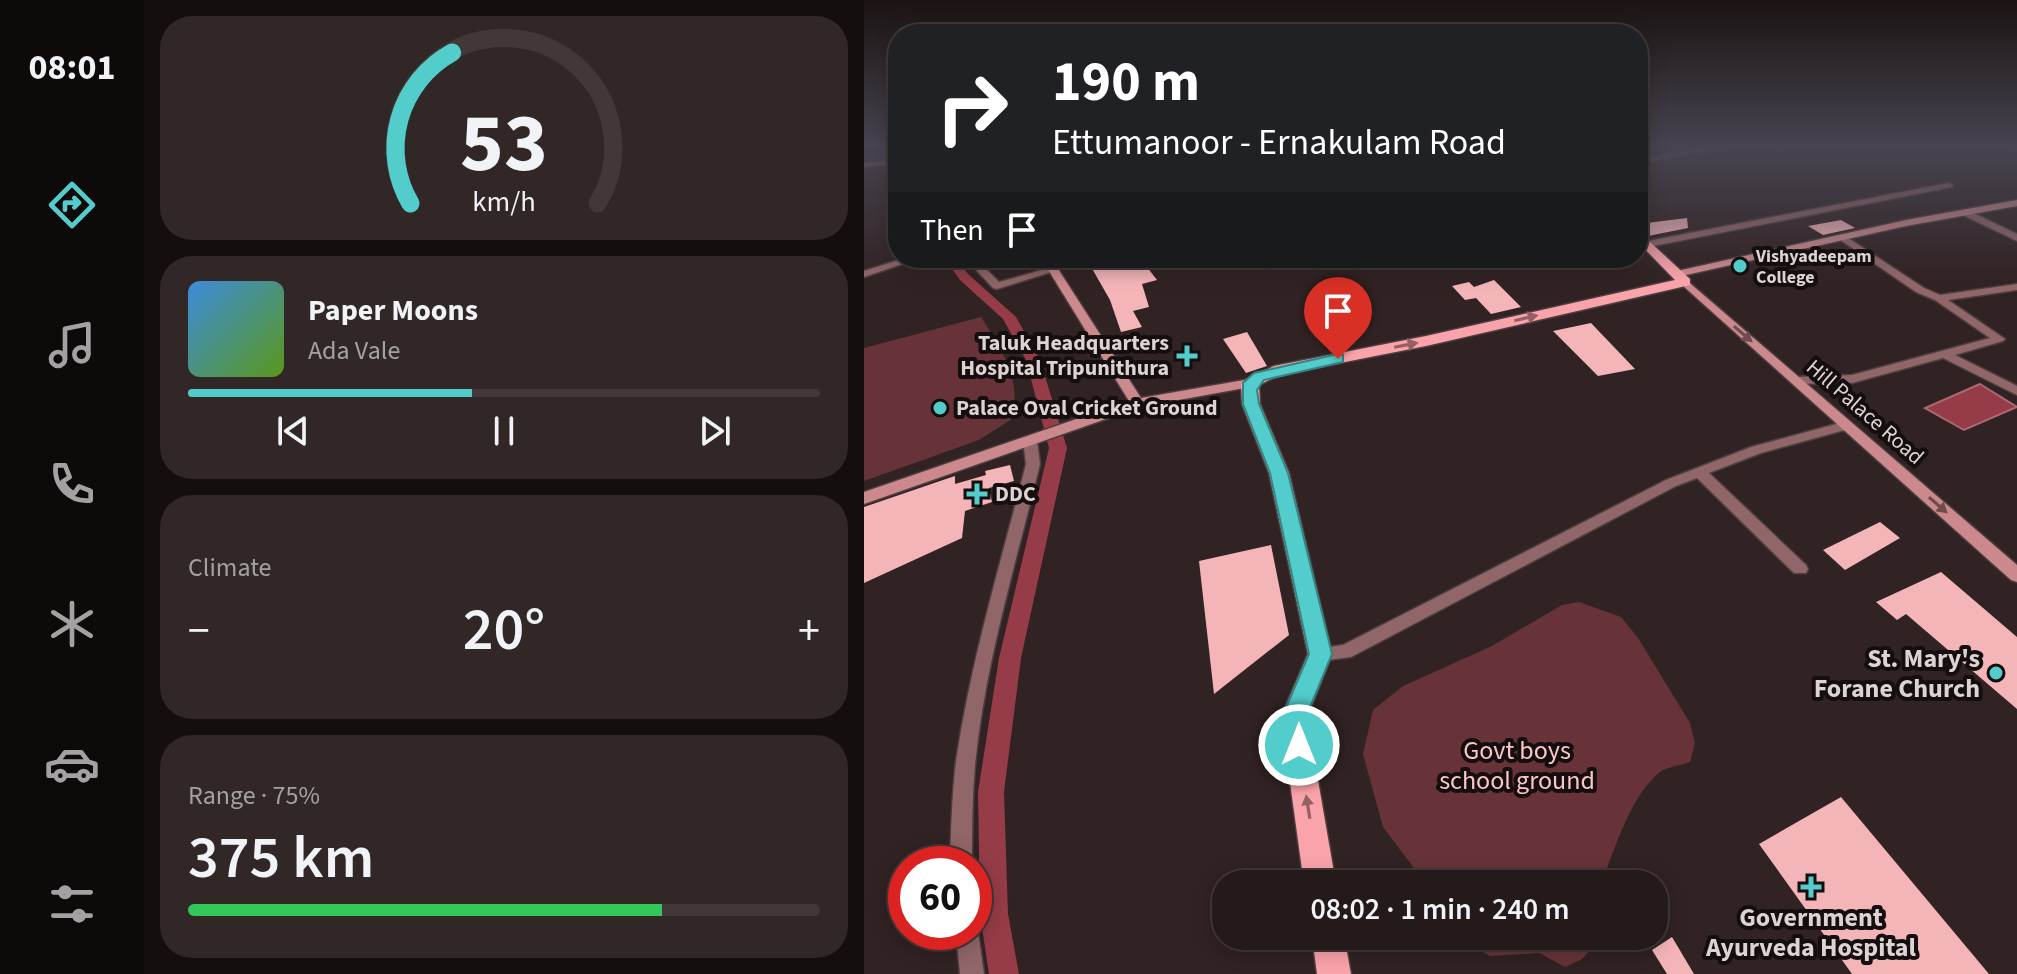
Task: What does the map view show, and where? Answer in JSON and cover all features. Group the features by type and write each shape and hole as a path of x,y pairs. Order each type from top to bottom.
{"main road":[{"path":"864,498 1137,403 1250,383 1274,371 1426,341 1842,237 2017,203"},
{"path":"1648,248 1681,278"},
{"path":"1053,268 1137,403"},
{"name":"Hill Palace Road","path":"1681,278 2017,575"},
{"path":"1250,383 1251,404 1279,473 1320,654 1294,717 1318,870"},
{"path":"1330,950 1334,974"}],"street":[{"path":"1648,241 1914,191"},
{"path":"1964,212 2017,238"},
{"path":"1797,381 1852,379 1999,339 1842,237"},
{"path":"864,274 888,266"},
{"path":"980,268 997,286 1040,268"},
{"path":"1939,298 2017,287"},
{"path":"1945,354 2017,391"},
{"path":"1320,654 1345,652 1671,483 1756,450 1847,425"},
{"path":"960,846 976,707 1033,464 1033,440"},
{"path":"1699,472 1800,569"},
{"path":"969,950 972,974"}],"green space":[{"name":"Palace Oval Cricket Ground","path":"981,317 1003,353 1012,378 1012,419 979,440 864,481 864,348"},
{"name":"Govt boys school ground","path":"1579,602 1621,617 1638,638 1690,723 1695,743 1690,762 1670,767 1649,782 1624,824 1606,870 1415,870 1383,827 1363,754 1373,710 1403,686 1492,646 1562,605"},
{"path":"1480,950 1590,950 1582,959 1565,967 1539,953 1490,956"}],"shaded area":[{"path":"1980,384 2017,407 1964,430 1925,408"}],"building":[{"path":"1687,218 1688,228 1648,236 1648,223"},
{"path":"1841,220 1855,228 1823,235 1808,226"},
{"path":"1092,268 1148,268 1157,280 1142,284 1149,307 1133,311 1142,327 1121,332 1110,300"},
{"path":"1494,280 1521,307 1491,314 1476,298 1465,300 1452,286 1469,282 1474,287"},
{"path":"1591,323 1635,369 1598,376 1553,331"},
{"path":"1247,332 1267,366 1246,373 1223,339"},
{"path":"1010,465 1014,481 989,488 992,502 965,511 962,538 864,583 864,507 955,476 955,484 986,475 985,471"},
{"path":"1880,522 1900,538 1845,570 1823,550"},
{"path":"1271,545 1289,635 1214,694 1199,561"},
{"name":"St. Mary's Forane Church","path":"1941,572 2017,637 2017,709 1906,614 1897,620 1876,602"},
{"name":"Government Ayurveda Hospital","path":"1841,797 1989,974 1852,974 1759,844"},
{"path":"1672,937 1694,974 1667,974 1652,950 1668,950 1668,940"}],"waterway":[{"path":"957,268 1009,317 1033,360 1058,448 1010,658 991,792 994,914 1004,974"}],"place":[{"name":"Vishyadeepam College","path":"1740,266"},
{"name":"Taluk Headquarters Hospital Tripunithura","path":"1187,356"},
{"name":"Palace Oval Cricket Ground","path":"940,408"},
{"name":"DDC","path":"977,494"},
{"name":"St. Mary's Forane Church","path":"1996,673"},
{"name":"Government Ayurveda Hospital","path":"1811,887"}],"route":[{"path":"1299,745 1294,717 1320,654 1279,473 1251,404 1249,390 1250,383 1259,376 1338,359"}]}
